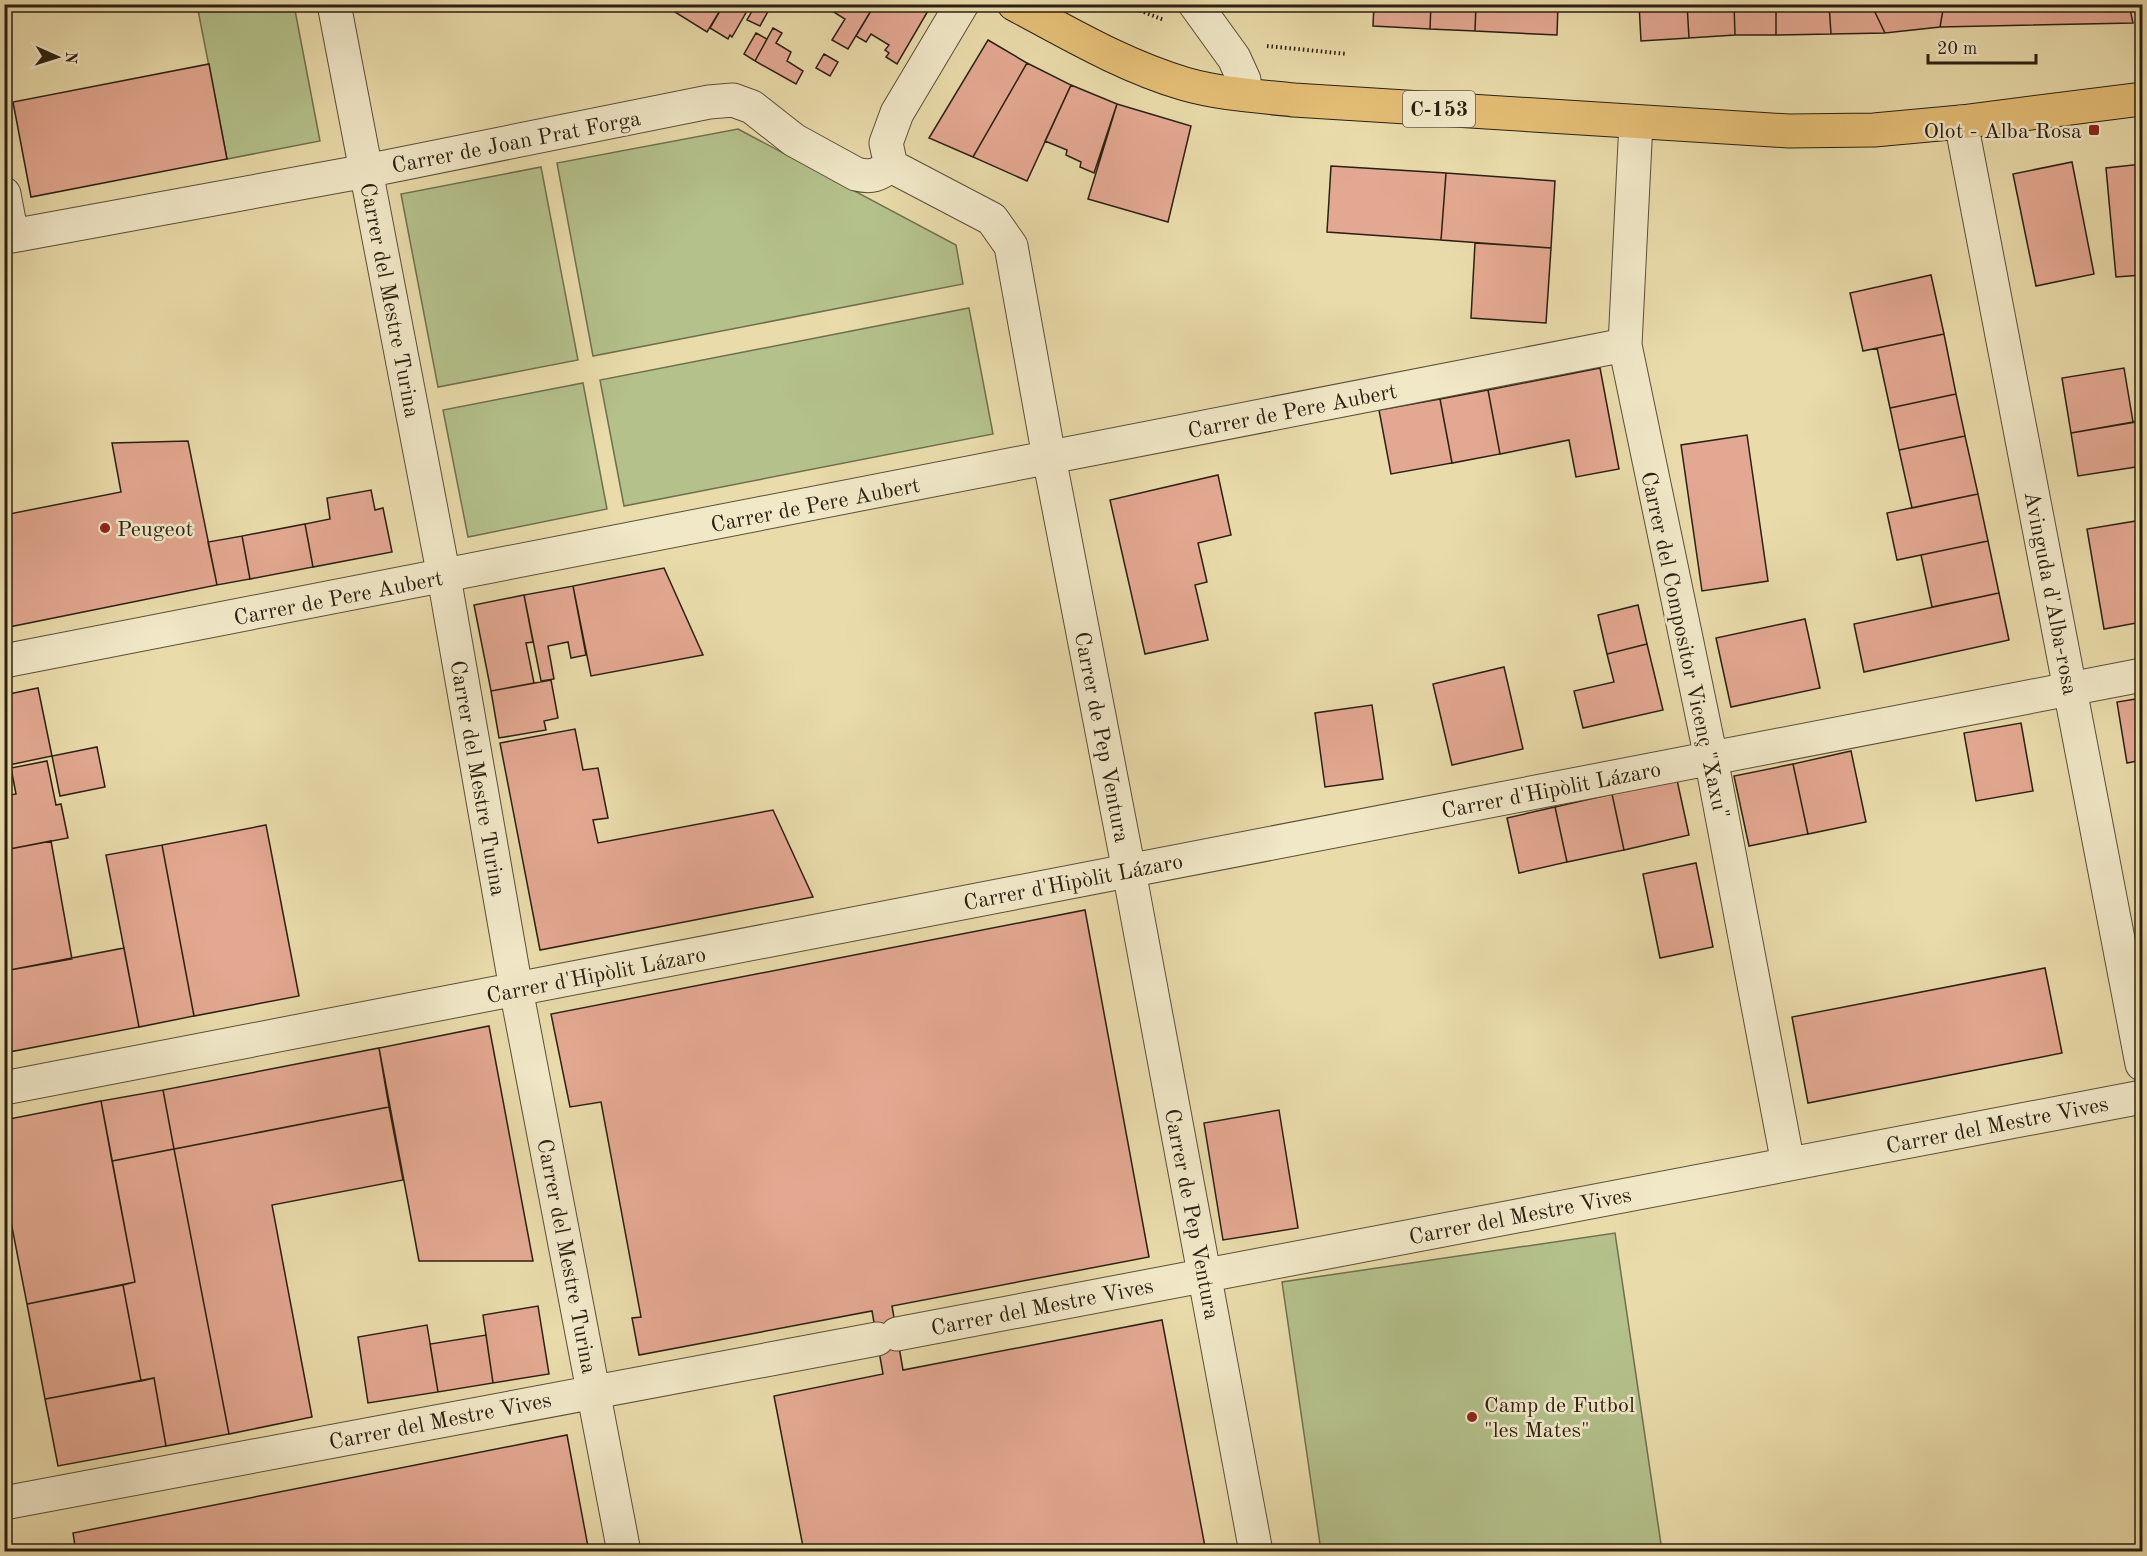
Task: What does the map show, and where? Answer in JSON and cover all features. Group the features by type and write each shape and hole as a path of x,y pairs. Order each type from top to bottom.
{"main road":[{"name":"C-153","path":"1014,4 1117,59 1148,71 1186,84 1294,100 1789,131 1874,130 1961,122 2142,99"}],"street":[{"name":"Carrer del Mestre Turina","path":"334,4 444,577 516,989 624,1551"},
{"path":"891,166 886,143 897,113 962,4"},
{"path":"1195,4 1234,58 1244,80 1243,94"},
{"name":"Carrer de Joan Prat Forga","path":"4,194 12,236 366,171 709,102 733,100 752,107 794,140 856,174 876,177 891,166"},
{"name":"Carrer del Compositor Vicenç \"Xaxu\"","path":"1636,122 1625,345 1711,758 1788,1164"},
{"name":"Avinguda d'Alba-rosa","path":"1961,122 2142,1064"},
{"name":"Carrer de Pep Ventura","path":"891,166 992,219 1011,246 1256,1551"},
{"name":"Carrer de Pere Aubert","path":"4,661 1625,345"},
{"name":"Carrer d'Hipòlit Lázaro","path":"4,1088 2142,675"},
{"name":"Carrer del Mestre Vives","path":"4,1503 2142,1097"}],"green space":[{"path":"197,5 294,5 320,141 227,159"},
{"path":"738,129 956,245 963,284 593,356 557,163"},
{"path":"541,167 578,360 438,387 401,194"},
{"path":"969,308 993,434 624,506 600,380"},
{"path":"583,383 607,509 468,537 443,410"},
{"name":"Camp de Futbol \"les Mates\"","path":"1615,1233 1662,1551 1321,1551 1282,1282"}],"building":[{"path":"662,4 724,4 707,32"},
{"path":"724,4 751,4 732,37 730,35 728,39 710,28"},
{"path":"756,4 772,4 760,26 747,20"},
{"path":"821,4 875,4 848,49 832,40 845,19"},
{"path":"875,4 932,4 897,64 886,57 889,53 885,50 889,45 871,34 866,42 856,36"},
{"path":"1374,4 1431,4 1430,29 1373,26"},
{"path":"1431,4 1476,4 1475,31 1430,29"},
{"path":"1476,4 1558,4 1557,35 1475,31"},
{"path":"1639,4 1687,4 1689,38 1641,41"},
{"path":"1687,4 1734,4 1735,35 1689,38"},
{"path":"1734,4 1776,4 1776,35 1735,35"},
{"path":"1829,4 1871,4 1885,33 1831,34"},
{"path":"1829,4 1831,34 1776,35 1776,5"},
{"path":"1871,4 1944,4 1940,27 1885,33"},
{"path":"1944,4 2129,4 2133,23 1940,27"},
{"path":"773,28 782,33 776,43 791,52 787,61 803,71 796,84 755,61"},
{"path":"756,33 767,39 755,61 744,54"},
{"path":"988,40 1027,63 973,157 929,138"},
{"path":"824,54 838,62 830,76 816,68"},
{"path":"1027,63 1071,85 1027,181 973,157"},
{"path":"209,64 227,159 31,197 13,102"},
{"path":"1071,85 1117,104 1094,173 1080,167 1081,162 1066,155 1067,150 1045,141"},
{"path":"1117,104 1191,126 1168,222 1088,199"},
{"path":"2072,162 2094,274 2036,286 2013,174"},
{"path":"2142,164 2142,275 2116,277 2106,168"},
{"path":"1331,166 1446,173 1441,240 1327,232"},
{"path":"1446,173 1555,181 1551,248 1441,240"},
{"path":"1475,243 1551,248 1546,323 1471,318"},
{"path":"1931,275 1944,334 1863,351 1850,293"},
{"path":"1944,334 1956,394 1890,408 1877,348"},
{"path":"1600,368 1619,469 1576,477 1569,440 1500,454 1488,390"},
{"path":"2124,368 2133,422 2071,433 2062,378"},
{"path":"1488,390 1500,454 1452,463 1440,399"},
{"path":"1956,394 1965,436 1899,450 1890,408"},
{"path":"1440,399 1452,463 1391,474 1379,410"},
{"path":"2142,421 2142,466 2078,476 2071,433"},
{"path":"1747,435 1768,581 1702,591 1681,445"},
{"path":"1965,436 1978,494 1912,508 1899,450"},
{"name":"Peugeot","path":"188,441 217,585 4,628 4,515 121,492 112,443"},
{"path":"1218,475 1231,535 1198,543 1207,582 1195,585 1208,640 1145,654 1110,500"},
{"path":"371,490 375,510 383,508 392,552 313,567 305,524 330,519 327,498"},
{"path":"1978,494 1988,541 1897,560 1887,513"},
{"path":"2142,520 2142,622 2104,629 2087,529"},
{"path":"305,524 313,567 250,579 242,536"},
{"path":"242,536 250,579 217,585 208,542"},
{"path":"1988,541 1999,593 1932,607 1921,555"},
{"path":"664,568 703,655 591,676 573,586"},
{"path":"573,586 586,655 571,658 568,642 548,646 554,679 541,681 524,595"},
{"path":"1999,593 2009,640 1864,672 1854,624"},
{"path":"524,595 533,642 526,643 534,683 491,691 474,605"},
{"path":"1638,605 1647,644 1607,654 1598,615"},
{"path":"1805,619 1820,688 1731,707 1716,638"},
{"path":"1647,644 1663,710 1583,728 1574,691 1614,682 1607,654"},
{"path":"1504,667 1523,749 1452,765 1433,684"},
{"path":"551,680 558,718 544,721 546,730 499,738 491,691"},
{"path":"38,688 52,756 4,766 4,695"},
{"path":"2142,698 2142,760 2127,763 2117,702"},
{"path":"1372,705 1383,779 1325,787 1315,713"},
{"path":"2021,723 2033,791 1976,801 1964,733"},
{"path":"575,729 583,770 598,768 608,818 593,820 598,843 773,810 813,897 540,950 500,743"},
{"path":"97,747 105,787 60,796 52,756"},
{"path":"1851,751 1866,822 1808,834 1793,764"},
{"path":"47,761 56,805 61,804 68,838 4,850 4,796 16,794 11,768"},
{"path":"1793,764 1808,834 1749,846 1734,776"},
{"path":"1677,780 1689,835 1624,850 1612,794"},
{"path":"1612,794 1624,850 1567,862 1555,807"},
{"path":"1555,807 1567,862 1519,873 1507,818"},
{"path":"266,825 299,996 194,1016 162,845"},
{"path":"51,841 72,959 4,971 4,850"},
{"path":"162,845 194,1016 139,1027 106,855"},
{"path":"1696,863 1713,947 1660,958 1643,874"},
{"path":"1085,910 1149,1257 892,1306 903,1370 1162,1320 1206,1552 804,1552 774,1396 883,1374 872,1311 639,1355 632,1318 641,1317 601,1102 570,1107 551,1014"},
{"path":"124,948 139,1027 4,1053 4,971"},
{"path":"2045,968 2062,1053 1808,1103 1792,1017"},
{"path":"489,1026 533,1261 419,1261 379,1048"},
{"path":"379,1048 389,1107 174,1149 163,1090"},
{"path":"163,1090 174,1149 112,1161 101,1101"},
{"path":"101,1101 135,1282 27,1304 4,1186 4,1120"},
{"path":"389,1107 403,1180 272,1205 312,1417 229,1434 174,1149"},
{"path":"1279,1110 1298,1228 1223,1240 1204,1123"},
{"path":"174,1149 229,1434 166,1446 154,1378 141,1381 123,1285 135,1282 112,1161"},
{"path":"123,1285 141,1381 45,1399 27,1304"},
{"path":"538,1306 549,1374 493,1383 483,1315"},
{"path":"427,1325 438,1392 368,1403 358,1337"},
{"path":"486,1335 493,1383 438,1392 430,1344"},
{"path":"154,1378 166,1446 58,1466 45,1399"},
{"path":"567,1435 589,1552 76,1552 73,1533"}],"place":[{"name":"Olot - Alba Rosa","path":"2094,130"},
{"name":"Peugeot","path":"105,528"},
{"name":"Camp de Futbol \"les Mates\"","path":"1472,1417"}]}
